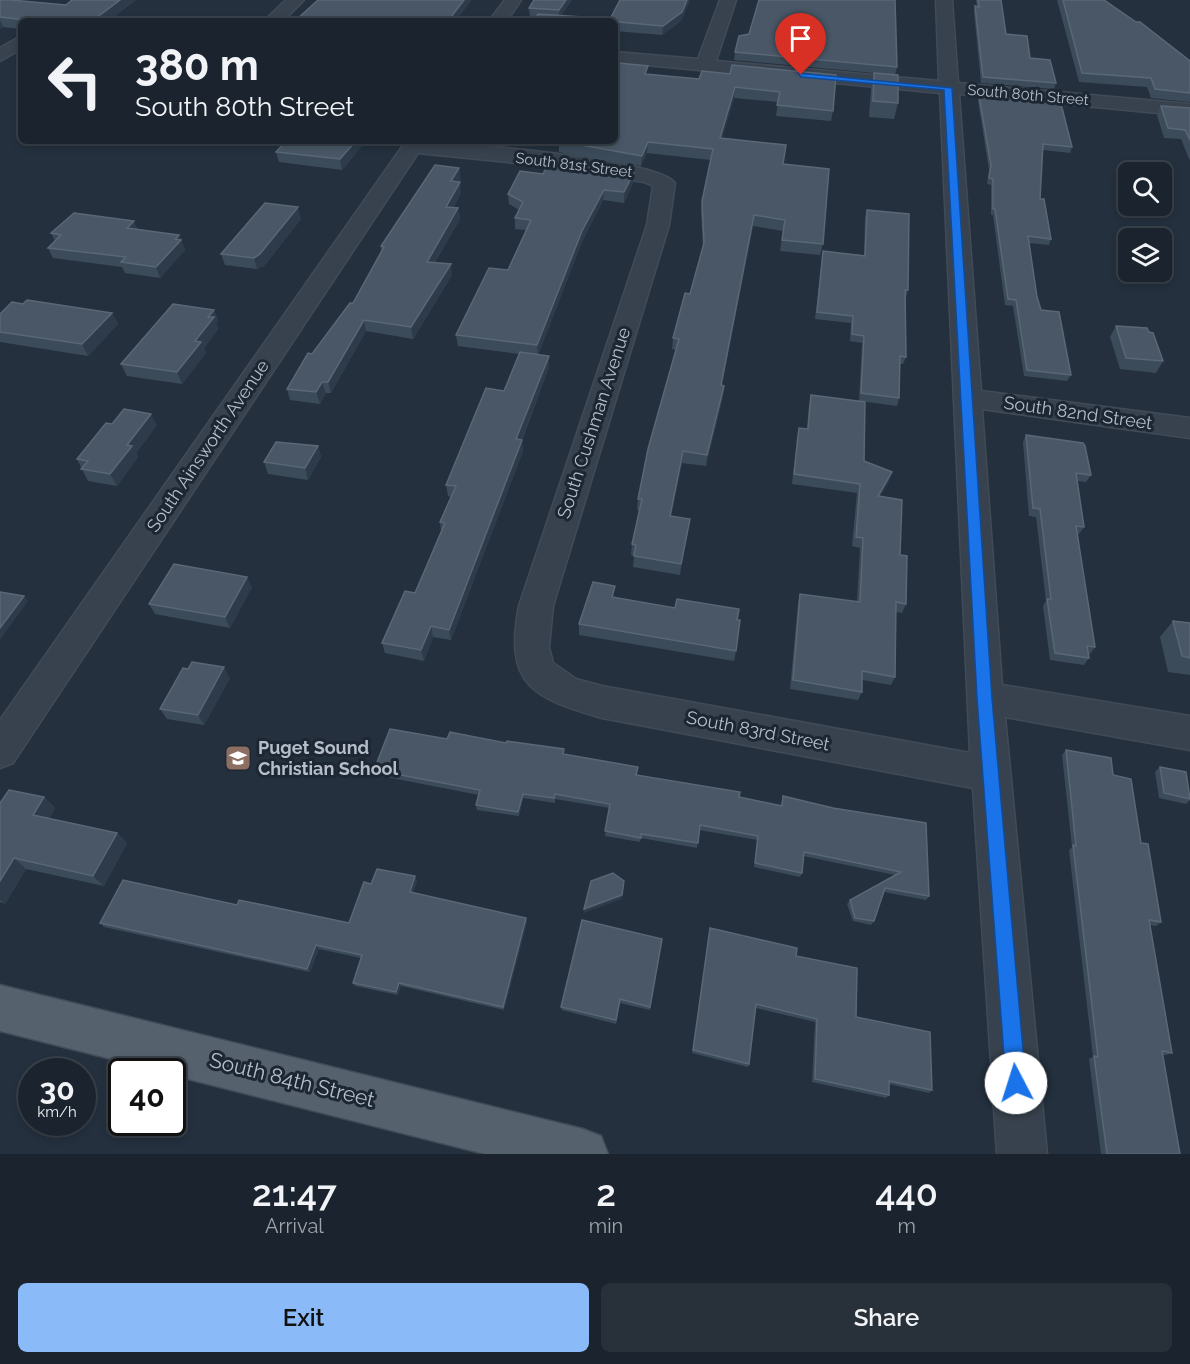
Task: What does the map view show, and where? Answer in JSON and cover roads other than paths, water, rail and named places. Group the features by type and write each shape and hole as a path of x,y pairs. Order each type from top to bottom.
{"main road":[{"name":"South 84th Street","path":"0,1008 583,1154"}],"street":[{"path":"276,18 296,0"},
{"path":"500,18 513,0"},
{"path":"705,66 728,0"},
{"path":"944,0 990,774 1022,1154"},
{"path":"0,56 18,43"},
{"name":"South 80th Street","path":"618,57 1190,110"},
{"name":"South Ainsworth Avenue","path":"0,750 413,144"},
{"name":"South 81st Street","path":"422,144 610,168 663,181"},
{"name":"South Cushman Avenue","path":"535,667 530,633 536,606 658,225 664,195 663,181"},
{"name":"South 82nd Street","path":"966,398 1190,428"},
{"name":"South 83rd Street","path":"535,667 549,683 556,687 602,702 990,774"},
{"path":"985,698 1190,733"}],"place":[{"name":"Puget Sound Christian School","path":"238,758"}]}
